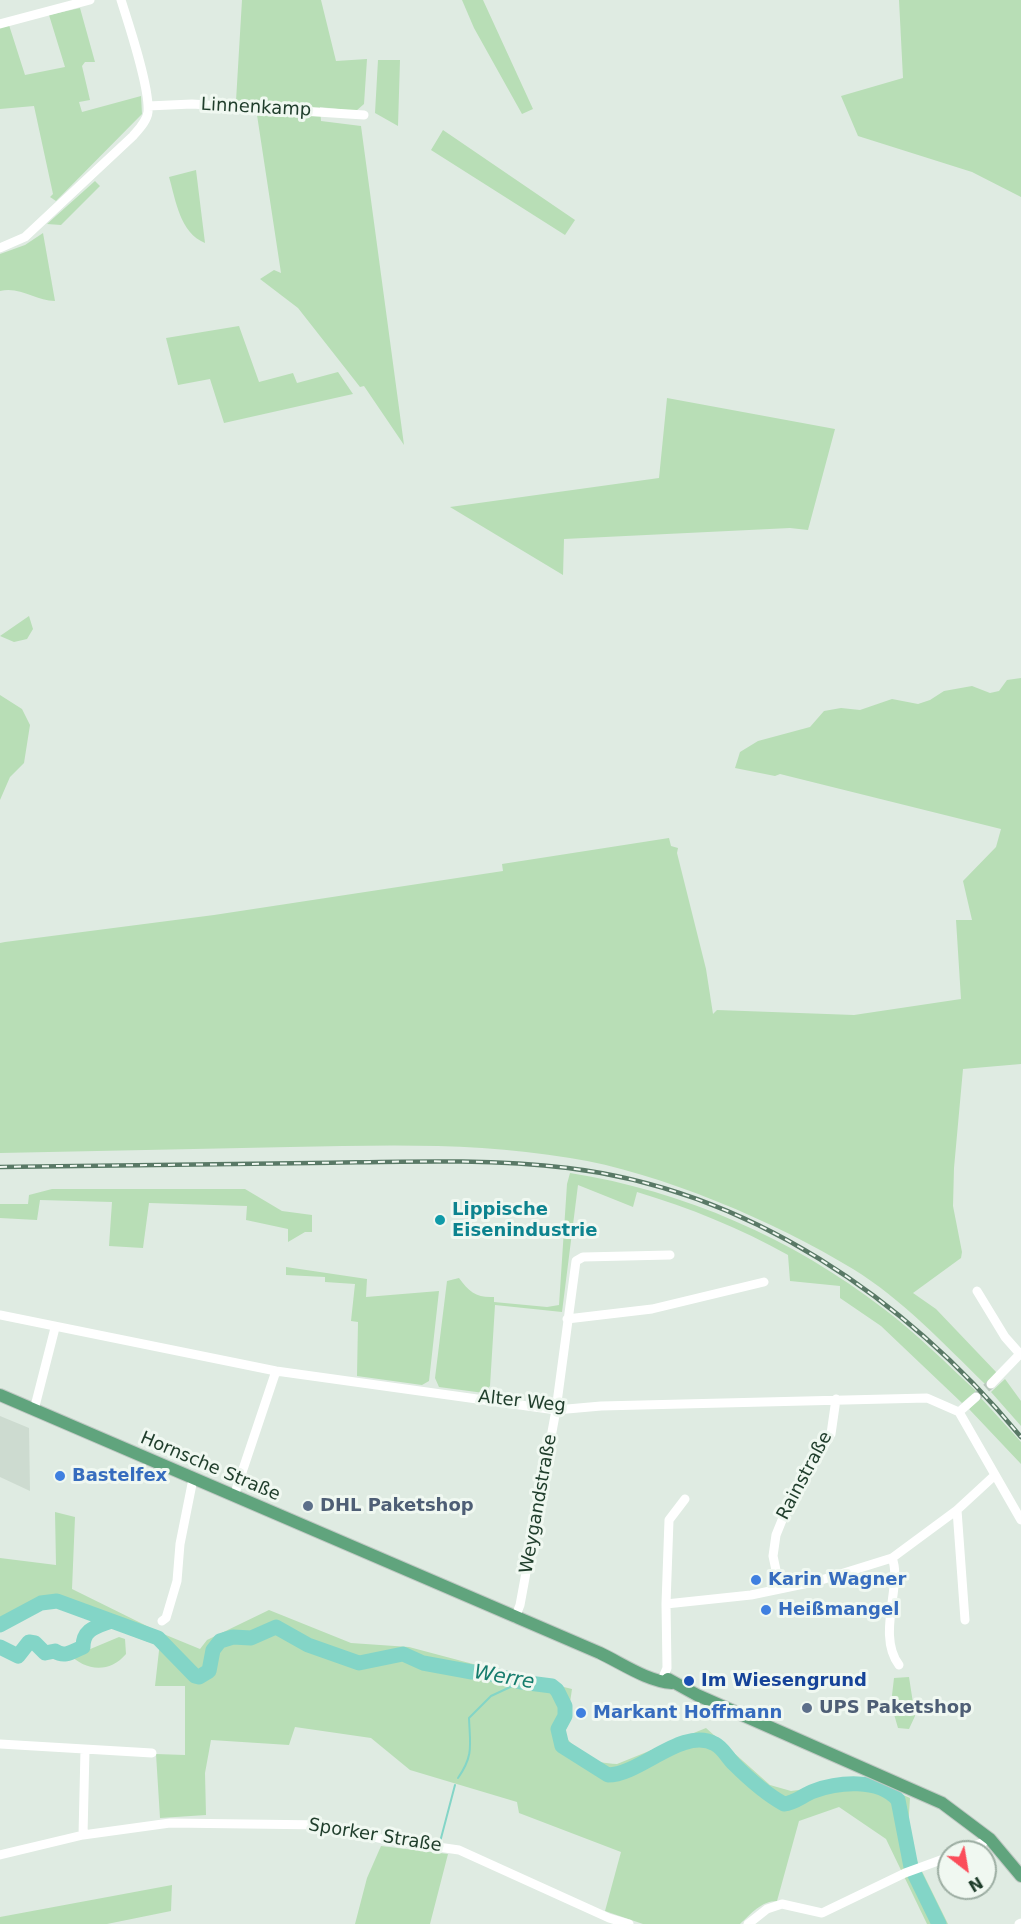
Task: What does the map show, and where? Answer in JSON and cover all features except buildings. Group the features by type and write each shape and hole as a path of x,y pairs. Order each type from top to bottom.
{"main road":[{"name":"Hornsche Straße","path":"0,1395 515,1618 666,1680 923,1793 964,1816 1019,1869"}],"street":[{"path":"0,24 90,0"},
{"path":"0,248 25,237 133,136 145,121 148,106 122,0"},
{"name":"Linnenkamp","path":"148,106 192,104 364,115"},
{"name":"Weygandstraße","path":"515,1618 520,1605 556,1410 574,1268 578,1258 670,1256"},
{"path":"567,1319 652,1309 764,1282"},
{"path":"977,1292 1005,1337 1021,1354 991,1384"},
{"name":"Alter Weg","path":"0,1315 55,1328 276,1371 556,1410 601,1406 917,1396 933,1400 958,1412"},
{"path":"34,1410 55,1328"},
{"path":"234,1496 276,1371"},
{"path":"976,1397 958,1412 1021,1520"},
{"name":"Rainstraße","path":"780,1589 773,1556 776,1535 789,1503 831,1434 836,1399"},
{"path":"666,1604 751,1595 853,1572 892,1558 957,1510 995,1475"},
{"path":"162,1621 166,1618 177,1581 180,1544 193,1479"},
{"path":"666,1680 669,1520 685,1499"},
{"path":"957,1510 965,1620"},
{"path":"892,1558 894,1565 891,1603 892,1655 899,1665"},
{"path":"0,1744 152,1753"},
{"path":"83,1835 85,1750"},
{"name":"Sporker Straße","path":"0,1856 83,1835 170,1823 324,1825 382,1839 459,1850 609,1918 629,1924"},
{"path":"748,1924 767,1909 782,1904 822,1913 905,1873 937,1862"}],"shaded area":[{"path":"0,1416 29,1428 30,1491 0,1477"}],"green space":[{"path":"242,0 321,0 336,61 367,59 364,104 356,111 320,107 321,121 361,126 404,445 364,386 360,387 298,308 260,279 274,270 281,273 257,115 267,116 268,103 236,101"},
{"path":"462,0 483,0 533,109 522,114 474,28"},
{"path":"899,0 1021,0 1021,197 972,172 858,136 841,96 903,78"},
{"path":"80,8 95,62 85,62 82,66 90,100 79,102 82,112 141,96 142,114 56,201 50,197 53,194 34,106 0,109 0,27 9,25 25,75 65,67 49,15"},
{"path":"378,60 400,60 398,126 375,113"},
{"path":"443,130 575,220 565,235 431,150"},
{"path":"196,170 205,243 190,232 184,224 169,177"},
{"path":"95,181 100,186 61,225 47,224"},
{"path":"43,233 55,301 14,290 0,291 0,254 25,245"},
{"path":"239,326 259,382 293,373 297,383 338,372 353,394 224,423 210,379 178,385 166,338"},
{"path":"667,398 835,429 808,530 790,528 564,539 563,575 450,507 659,478"},
{"path":"29,616 33,629 27,639 14,642 0,636"},
{"path":"1021,678 1021,1064 963,1069 953,1206 962,1252 961,1258 913,1293 936,1309 997,1373 985,1384 889,1294 822,1251 716,1201 679,1187 605,1165 500,1149 430,1146 0,1153 0,943 5,942 214,915 503,871 502,864 669,838 671,846 678,848 677,853 706,969 713,1014 717,1010 854,1015 961,999 956,920 972,920 963,881 996,847 1001,829 780,774 775,776 735,768 740,752 758,741 810,727 824,711 841,708 860,710 892,699 918,704 944,691 972,686 990,693 999,691 1007,680"},
{"path":"0,695 22,709 30,725 24,763 10,777 0,800"},
{"path":"570,1173 612,1181 695,1205 735,1221 812,1260 884,1309 976,1391 962,1403 881,1326 840,1298 840,1286 790,1281 788,1255 770,1245 714,1219 637,1192 633,1207 578,1185 562,1312 495,1305 490,1386 484,1393 439,1387 435,1378 447,1281 459,1278 474,1293 494,1297 494,1302 547,1307 559,1305 567,1184"},
{"path":"52,1189 245,1189 282,1211 312,1215 312,1232 305,1232 288,1242 288,1229 246,1220 247,1206 149,1203 143,1248 109,1246 112,1202 40,1200 37,1220 0,1218 0,1204 28,1204 29,1195"},
{"path":"286,1267 367,1279 366,1297 439,1291 429,1381 422,1385 357,1376 358,1322 351,1321 355,1284 325,1282 325,1277 286,1275"},
{"path":"1005,1379 1021,1401 1021,1426 991,1392"},
{"path":"981,1398 1021,1442 1021,1464 969,1409"},
{"path":"55,1512 75,1517 72,1589 153,1629 148,1642 53,1605 28,1610 0,1623 0,1558 56,1565"},
{"path":"269,1610 351,1643 409,1647 522,1677 520,1683 523,1677 572,1689 565,1736 581,1753 600,1762 617,1764 706,1728 770,1785 791,1791 869,1780 910,1798 908,1829 912,1851 948,1924 927,1924 886,1839 839,1807 799,1821 777,1901 761,1906 740,1924 643,1924 605,1911 621,1852 519,1813 517,1802 410,1770 371,1738 295,1727 289,1745 211,1740 205,1773 206,1815 160,1818 156,1754 185,1755 185,1686 155,1686 161,1633 200,1649 207,1640"},
{"path":"119,1637 125,1639 126,1654 112,1665 97,1668 89,1666 82,1664 68,1653 83,1647 88,1650"},
{"path":"909,1677 915,1716 909,1729 898,1728 891,1704 894,1678"},
{"path":"381,1846 448,1854 430,1924 355,1924 367,1878"},
{"path":"172,1885 171,1911 107,1924 0,1924 0,1917"}],"waterway":[{"name":"Werre","path":"0,1625 41,1603 57,1601 158,1638 195,1676 199,1677 209,1671 213,1650 220,1641 233,1637 251,1638 276,1627 308,1645 359,1663 403,1654 423,1663 484,1672 521,1682 552,1686 557,1690 565,1706 565,1716 558,1729 562,1746 608,1775 634,1768 689,1741 703,1740 718,1746 751,1780 784,1804 814,1791 846,1784 880,1788 898,1800 911,1867 939,1924"},
{"name":"Werre","path":"0,1647 18,1656 29,1642 35,1643 45,1653 55,1651 62,1654 69,1653 83,1647 88,1632 111,1621"},
{"path":"458,1778 469,1756 469,1718 491,1696 521,1682"},
{"path":"440,1842 455,1785"}],"tunnel":[{"path":"976,1397 991,1384"}],"railway":[{"path":"0,1167 472,1162 568,1168 635,1180 699,1200 761,1226 820,1259 875,1297 928,1340 976,1387 1021,1437"}],"place":[{"name":"Lippische Eisenindustrie","path":"440,1220"},
{"name":"Bastelfex","path":"60,1476"},
{"name":"DHL Paketshop","path":"308,1506"},
{"name":"Karin Wagner","path":"756,1580"},
{"name":"Heißmangel","path":"766,1610"},
{"name":"Im Wiesengrund","path":"689,1681"},
{"name":"UPS Paketshop","path":"807,1708"},
{"name":"Markant Hoffmann","path":"581,1713"}]}
